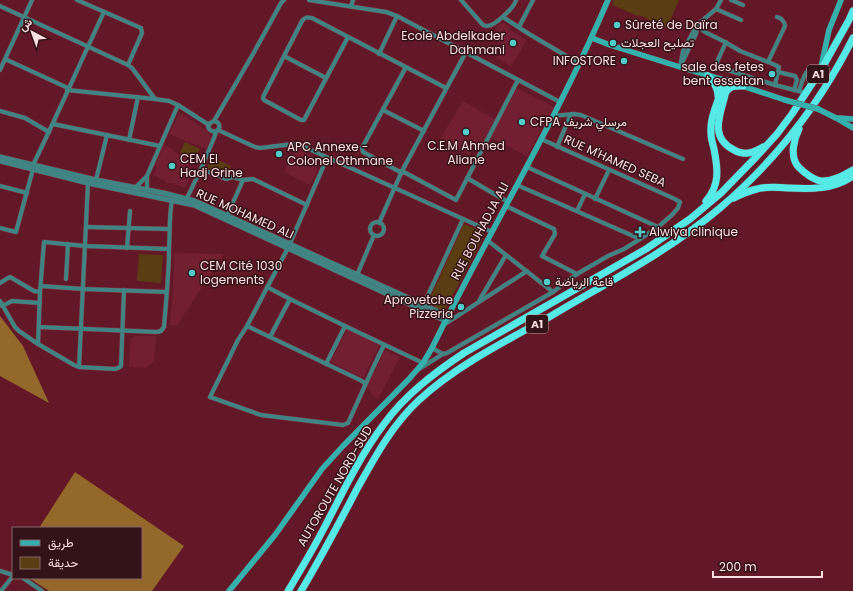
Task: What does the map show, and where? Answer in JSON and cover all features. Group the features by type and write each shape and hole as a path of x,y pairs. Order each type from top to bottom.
{"highway":[{"name":"AUTOROUTE NORD-SUD","path":"288,591 322,531 346,484 384,423 393,412 424,381 464,353 646,248 690,219 721,193 777,134 792,114 800,91 821,70 853,11"},
{"name":"AUTOROUTE NORD-SUD","path":"301,591 384,442 406,413 432,388 467,364 655,255 719,208 743,187 790,136 819,97 853,38"},
{"path":"708,76 713,81 722,96"},
{"path":"690,219 714,191 717,180 717,164 711,135 712,118 727,85 727,81"},
{"path":"743,86 731,87 722,96 718,131 721,138 729,147 744,154 750,153 764,146 777,134"},
{"path":"819,97 795,138 794,152 797,165 812,178 820,181 828,181 837,178 853,170"},
{"path":"719,208 743,194 758,188 776,187 814,189 842,183 853,176"}],"main road":[{"name":"RUE BOUHADJA ALI","path":"229,591 275,535 322,469 423,363 580,64 608,0"},
{"path":"821,70 829,30 841,0"},
{"path":"592,38 680,68 818,109 853,128"},
{"path":"836,118 853,119"}],"street":[{"path":"0,70 32,0"},
{"path":"77,0 141,28 142,33 128,65"},
{"path":"209,125 214,121 281,2 284,0"},
{"path":"309,0 386,12 397,16 560,102"},
{"path":"351,6 353,0"},
{"path":"461,0 485,26 489,26 503,17 515,4 516,0"},
{"path":"519,27 533,0"},
{"path":"680,68 696,34 697,25 716,9 721,0"},
{"path":"731,0 743,5"},
{"path":"0,6 128,65 155,98"},
{"path":"716,9 741,20"},
{"path":"0,228 16,232 33,167 104,12"},
{"path":"380,54 397,16"},
{"path":"348,37 304,120 301,120 264,100 263,98 302,21 304,18 308,17 312,18 446,88"},
{"path":"503,17 580,64"},
{"path":"768,62 785,26 783,20 777,17"},
{"path":"697,25 705,32 726,42 740,51 779,67 775,85"},
{"path":"726,42 716,62 718,67 775,85 800,91"},
{"path":"379,223 402,172 466,52"},
{"path":"284,56 326,78"},
{"path":"5,59 68,89 155,98 169,101 178,105 209,125 212,132 217,131 256,147 260,148 297,144 492,232"},
{"path":"406,67 362,150 363,152 456,200 518,80"},
{"path":"800,91 805,74 809,69 814,68 821,70"},
{"path":"778,72 795,76 800,91"},
{"path":"129,140 138,97"},
{"path":"143,193 147,176 178,105"},
{"path":"383,110 424,130"},
{"path":"0,111 25,118 50,132"},
{"path":"553,116 571,114 581,115 683,159"},
{"path":"557,147 571,114"},
{"path":"186,201 220,126 216,121 214,121"},
{"path":"53,124 160,146"},
{"path":"96,180 107,135"},
{"name":"RUE M'HAMED SEBA","path":"541,139 680,202 678,208 672,215 658,227"},
{"name":"RUE MOHAMED ALI","path":"0,157 33,167 135,188 143,193 186,201 195,201 289,246 357,275 423,306 446,321"},
{"path":"327,158 289,246 247,326 238,340 210,397 261,415 344,425 348,423 365,383 384,345"},
{"path":"0,161 33,167 88,183 172,200 186,201 289,246 446,321 527,271"},
{"path":"526,167 658,227"},
{"path":"201,169 226,179 233,177 243,180 253,180 307,205"},
{"path":"595,199 609,170"},
{"path":"143,193 135,188 147,176"},
{"path":"467,178 507,204 554,229 556,234 542,256 577,274"},
{"path":"227,216 243,180"},
{"path":"79,367 88,183"},
{"path":"517,185 640,239"},
{"path":"0,186 27,193"},
{"path":"577,211 585,194"},
{"path":"39,326 160,332 164,327 172,200"},
{"path":"127,248 130,211"},
{"path":"423,306 463,219"},
{"path":"374,223 379,223 383,226 384,232 378,236 374,235 371,232 371,226 374,223"},
{"path":"86,227 169,229"},
{"path":"415,372 443,354 553,292 577,274 608,256 624,249 658,227"},
{"path":"357,275 374,235"},
{"path":"487,240 553,292"},
{"path":"38,344 44,242 85,246 169,249"},
{"path":"66,279 68,244"},
{"path":"479,302 506,255"},
{"path":"0,283 10,277 34,291 40,292"},
{"path":"41,286 167,292"},
{"path":"267,288 423,363"},
{"path":"0,301 15,327 38,344 79,367 115,369 121,366 124,290"},
{"path":"270,337 290,299"},
{"path":"2,306 12,301 40,303"},
{"path":"247,326 365,383"},
{"path":"326,364 345,326"},
{"path":"432,348 443,354"},
{"path":"0,571 12,575"},
{"path":"1,591 12,576"},
{"path":"24,579 42,591"}],"shaded area":[{"name":"Ecole Abdelkader Dahmani","path":"500,23 504,23 510,27 509,29 527,40 511,67 497,58 504,46 495,39 497,36 495,30"},
{"name":"CFPA مرسلي شريف","path":"517,88 554,107 527,156 490,137"},
{"name":"C.E.M Ahmed Aliane","path":"463,101 495,119 479,148 474,146 469,155 440,139"},
{"path":"180,113 208,131 211,138 206,149 169,134"},
{"name":"CEM El Hadj Grine","path":"164,145 173,149 172,151 191,160 188,166 193,172 185,188 172,183 167,183 153,175 157,167 155,166"},
{"path":"299,150 313,156 318,161 316,168 318,169 310,185 284,172 294,151 298,152"},
{"name":"CEM Cité 1030 logements","path":"174,253 224,254 177,326 170,325"},
{"path":"0,316 23,346 49,403 0,376"},
{"path":"347,330 379,346 363,378 331,361"},
{"path":"135,336 156,337 154,361 146,368 129,367 130,343 131,339"},
{"path":"385,350 400,357 378,399 376,399 367,387"},
{"path":"75,472 184,546 152,591 49,591 31,579 142,579 142,527 40,527"}],"green space":[{"path":"614,0 679,0 667,28 612,5"},
{"path":"185,142 200,149 195,159 180,152"},
{"path":"211,157 231,166 227,176 207,168"},
{"path":"464,224 483,232 484,236 446,308 440,310 429,305 428,303"},
{"path":"139,254 163,255 161,283 137,281"}],"place":[{"name":"Sûreté de Daïra","path":"617,25"},
{"name":"Ecole Abdelkader Dahmani","path":"513,43"},
{"name":"تصليح العجلات","path":"613,43"},
{"name":"INFOSTORE","path":"624,61"},
{"name":"sale des fetes bent esseltan","path":"772,74"},
{"name":"CFPA مرسلي شريف","path":"522,122"},
{"name":"C.E.M Ahmed Aliane","path":"466,132"},
{"name":"APC Annexe - Colonel Othmane","path":"279,154"},
{"name":"CEM El Hadj Grine","path":"172,166"},
{"name":"Alwiya clinique","path":"640,232"},
{"name":"CEM Cité 1030 logements","path":"192,273"},
{"name":"قاعة الرياضة","path":"547,282"},
{"name":"Aprovetche Pizzeria","path":"461,307"}]}
